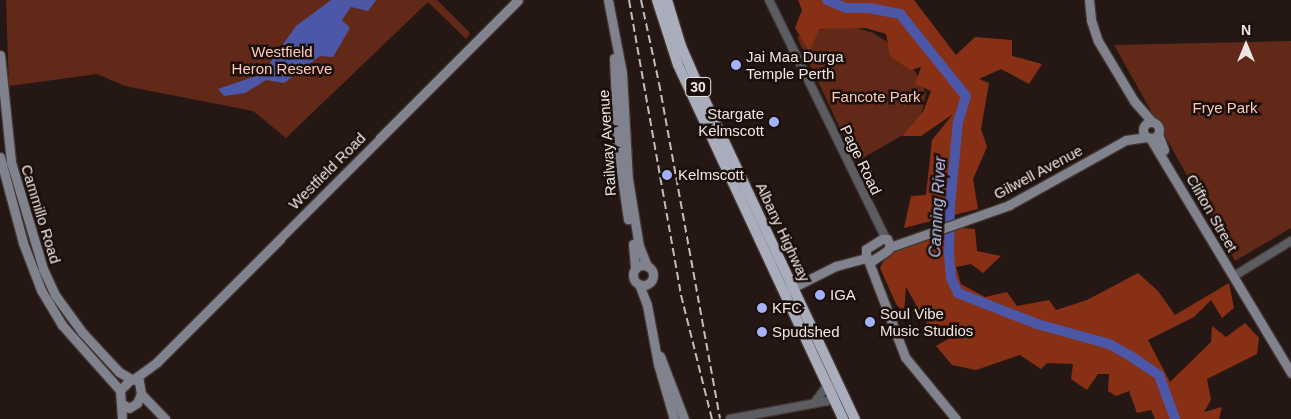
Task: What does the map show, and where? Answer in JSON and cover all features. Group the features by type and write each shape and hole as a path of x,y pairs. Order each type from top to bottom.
{"highway":[{"name":"Albany Highway","path":"657,0 678,65 709,120"},
{"name":"Albany Highway","path":"667,0 681,46 709,120 831,383 855,419"},
{"name":"Albany Highway","path":"831,383 833,399 843,419"}],"main road":[{"name":"Westfield Road","path":"121,418 136,391 157,362 518,0"},
{"name":"Railway Avenue","path":"608,0 624,93 628,179 639,246 652,273 647,305"},
{"name":"Clifton Street","path":"1089,0 1091,20 1098,42 1134,101 1149,131 1169,160 1235,273 1249,302 1291,373"},
{"name":"Railway Avenue","path":"611,15 621,177 635,268 633,277 639,284 647,305 674,419"},
{"name":"Cammillo Road","path":"0,55 0,82 11,162 42,269 55,295 82,332 136,391 165,419"},
{"path":"618,122 620,96 624,93"},
{"name":"Gilwell Avenue","path":"886,242 905,241 958,224 1022,199 1126,140 1149,131"},
{"name":"Cammillo Road","path":"0,157 12,206 37,282 56,316 120,390"},
{"path":"788,289 836,266 868,257 886,242"},
{"path":"868,257 906,357 956,419"},
{"path":"635,268 647,266"},
{"path":"639,284 651,281"},
{"name":"Railway Avenue","path":"655,345 684,419"},
{"name":"Westfield Road","path":"120,390 121,418"},
{"path":"120,390 136,391"},
{"path":"121,403 136,391"}],"street":[{"name":"Page Road","path":"769,0 886,242"},
{"path":"1235,273 1291,241"},
{"path":"815,402 831,383"},
{"path":"730,418 833,399"}],"green space":[{"name":"Westfield Heron Reserve","path":"6,0 437,0 470,33 466,39 428,2 286,138 253,111 125,86 97,74 9,86"},
{"name":"Fancote Park","path":"854,27 873,33 886,41 915,71 926,93 921,117 908,132 856,162 797,37 811,30"},
{"name":"Frye Park","path":"1291,41 1291,228 1235,261 1114,45"}],"shaded area":[{"path":"798,0 914,0 956,55 975,37 1012,40 1012,56 1042,64 1029,84 1001,69 979,79 989,83 981,129 987,147 973,179 978,209 904,228 911,196 926,195 932,140 953,114 921,136 902,136 923,112 931,91 915,84 921,67 910,70 890,56 886,34 866,28 820,29 809,51 795,28 802,10"},
{"path":"962,228 975,229 977,251 1001,256 983,273 971,264 956,267 961,284 985,297 1007,292 1017,306 1049,300 1056,310 1087,300 1138,273 1158,291 1175,315 1229,283 1234,308 1222,318 1211,300 1194,317 1148,340 1170,382 1211,342 1212,326 1226,337 1245,323 1259,338 1257,354 1207,379 1211,400 1204,412 1222,407 1219,419 1155,419 1151,410 1137,413 1129,391 1116,396 1108,391 1109,374 1098,374 1087,390 1071,379 1073,364 1047,363 1041,369 1020,355 976,370 952,365 936,346 950,338 946,328 931,331 906,287 904,312 896,304 880,268 889,251"}],"water":[{"path":"331,0 376,0 368,11 351,7 342,20 350,28 333,57 320,56 284,83 266,80 245,93 224,96 218,89 262,74 296,26"}],"waterway":[{"name":"Canning River","path":"827,0 846,8 869,8 900,14 966,96 958,122 950,205 949,254 951,278 958,293 1037,324 1109,344 1132,357 1159,375 1175,419"}],"railway":[{"path":"629,0 681,295 712,419"},
{"path":"641,0 659,83 720,419"}],"place":[{"name":"Jai Maa Durga Temple Perth","path":"736,65"},
{"name":"Stargate Kelmscott","path":"774,122"},
{"name":"Kelmscott","path":"667,175"},
{"name":"IGA","path":"820,295"},
{"name":"KFC","path":"762,308"},
{"name":"Soul Vibe Music Studios","path":"870,322"},
{"name":"Spudshed","path":"762,332"}]}
